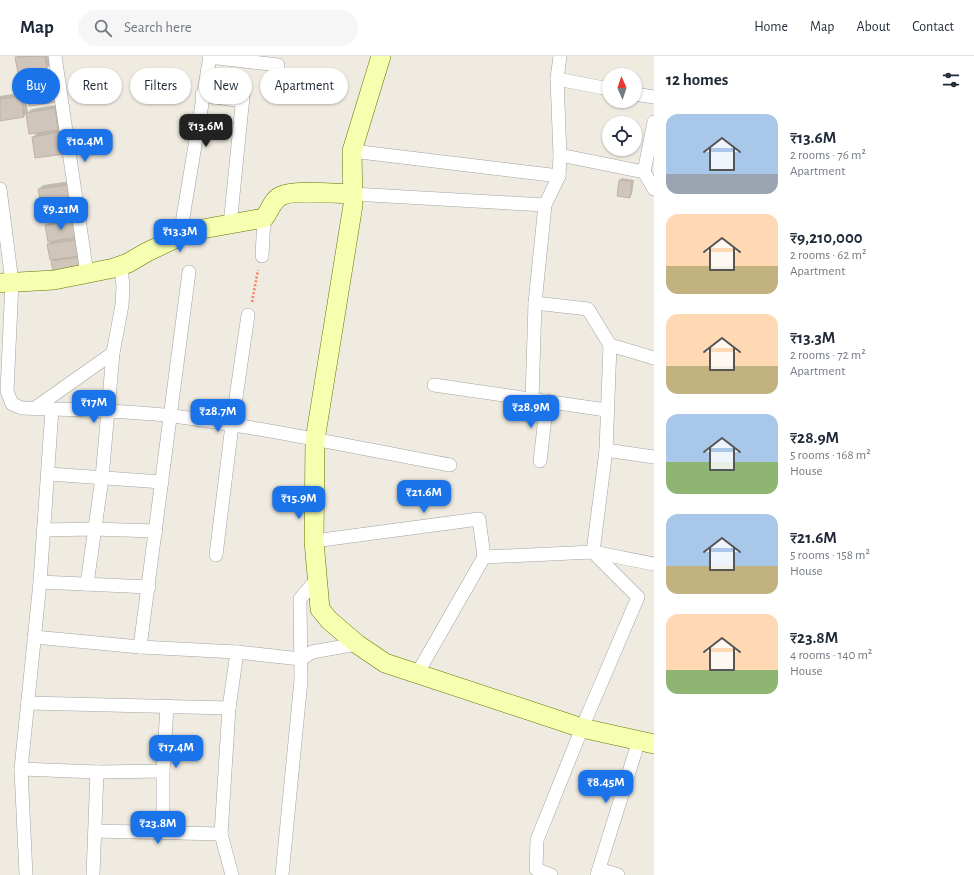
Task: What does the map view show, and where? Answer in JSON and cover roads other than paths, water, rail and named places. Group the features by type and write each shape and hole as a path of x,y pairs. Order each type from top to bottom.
{"street":[{"path":"55,56 87,274"},
{"path":"208,68 210,56 278,65"},
{"path":"381,56 352,151 352,210 315,440 314,541 316,580 320,609 329,620 357,644 385,663 582,728 646,742 598,872 618,875"},
{"path":"532,399 535,303 545,205 559,176 560,155 556,79 560,56"},
{"path":"556,79 602,88"},
{"path":"642,95 654,97"},
{"path":"180,236 201,104"},
{"path":"230,225 243,104"},
{"path":"654,122 644,172 654,189"},
{"path":"352,151 559,176"},
{"path":"560,155 644,172"},
{"path":"0,189 6,283 8,391 12,404 22,408 107,411 171,416 232,425 450,465"},
{"path":"262,256 264,218 270,211 274,202 280,196 291,193 352,194 545,205"},
{"path":"6,283 54,280 87,274 133,261 147,252 191,231 264,218"},
{"path":"87,584 93,529 102,478 113,353 122,305 123,287 121,265"},
{"path":"140,647 189,272"},
{"path":"535,303 588,309 610,345 606,410 606,450 593,552"},
{"path":"216,555 232,425 250,311"},
{"path":"610,345 654,358"},
{"path":"35,408 113,353"},
{"path":"434,385 606,410"},
{"path":"540,461 547,401"},
{"path":"26,875 21,769 40,582 43,530 49,474 52,409"},
{"path":"606,450 654,457"},
{"path":"49,474 162,482"},
{"path":"314,541 479,519 484,557 417,674"},
{"path":"43,530 93,529 156,531"},
{"path":"551,875 536,869 537,840 582,728 638,597 593,552"},
{"path":"484,557 593,552 654,564"},
{"path":"282,875 294,767 301,659 299,616 300,599 316,580"},
{"path":"40,582 149,587"},
{"path":"34,638 140,647 237,652 301,659 312,652 357,644"},
{"path":"232,875 221,834 229,708 237,652"},
{"path":"28,703 229,708"},
{"path":"163,832 163,771 167,706"},
{"path":"21,769 97,772 163,771"},
{"path":"93,875 97,772"},
{"path":"95,831 221,834"}]}
